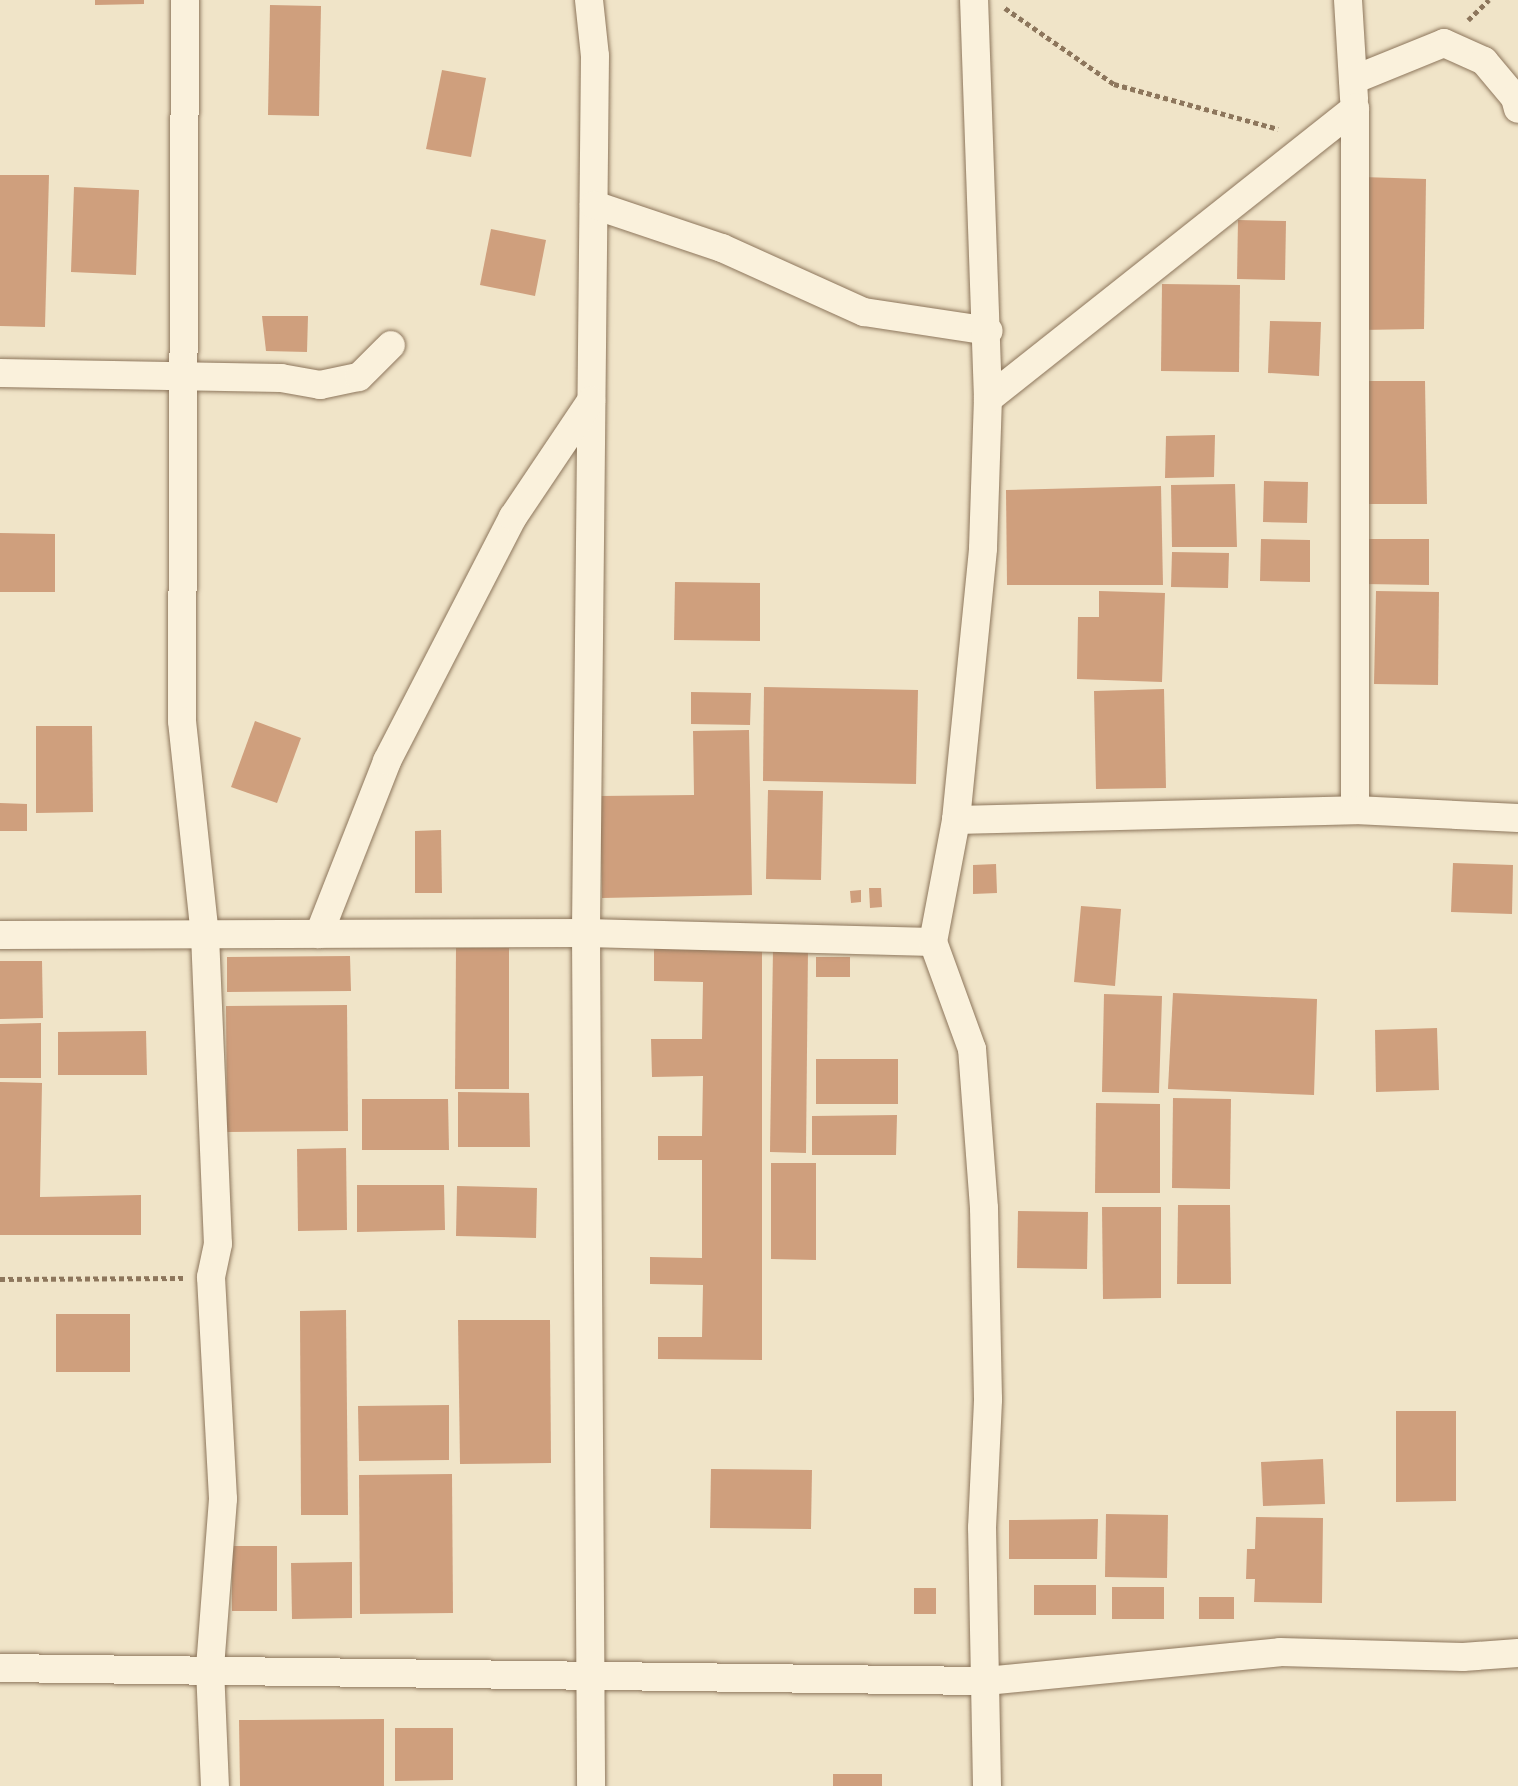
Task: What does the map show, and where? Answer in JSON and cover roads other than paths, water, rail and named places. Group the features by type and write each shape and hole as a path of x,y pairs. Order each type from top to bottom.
{"street":[{"path":"185,0 181,721 205,934 218,1244 211,1277 223,1499 210,1668 215,1786"},
{"path":"589,0 595,56 586,933 591,1786"},
{"path":"974,0 989,331 983,548 956,820 933,942 972,1049 984,1208 988,1399 982,1528 987,1786"},
{"path":"1348,0 1354,94 1355,810"},
{"path":"988,399 1315,139 1354,94 1444,43 1484,61 1515,99 1518,108"},
{"path":"594,205 722,248 864,312 989,331"},
{"path":"0,373 281,378 320,385 359,377 391,345"},
{"path":"318,934 387,761 513,517 591,401"},
{"path":"956,820 1355,810 1518,818"},
{"path":"0,935 586,933 933,942"},
{"path":"0,1668 210,1668 986,1681 1280,1652 1450,1657 1518,1653"}]}
